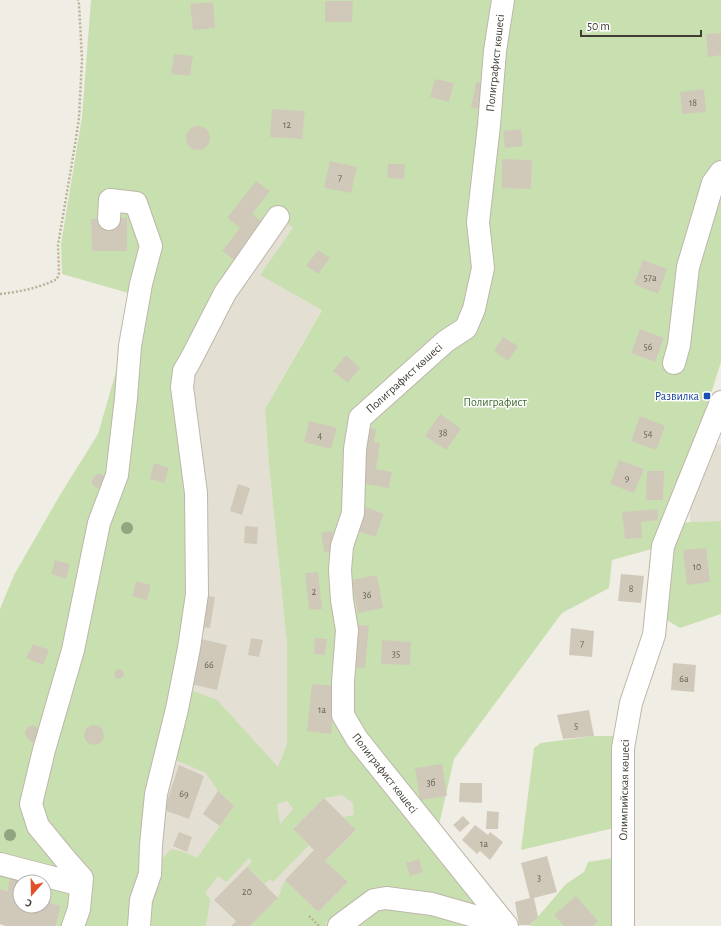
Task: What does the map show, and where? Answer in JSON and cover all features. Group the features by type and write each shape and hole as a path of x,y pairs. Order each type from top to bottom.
{"street":[{"name":"Полиграфист көшесі","path":"503,0 495,51 478,222 483,268 474,309 466,328 446,341 360,418 355,449 354,513 342,546 340,570 342,600 347,630 343,682 343,715 357,739 506,926"},
{"path":"674,363 679,345 688,267 713,183 721,172"},
{"path":"73,926 79,909 82,878 38,826 32,804 44,750 73,650 99,523 117,475 126,398 130,346 141,284 151,246 136,203 110,200 109,219"},
{"path":"139,926 142,900 150,874 151,844 156,794 177,709 189,648 197,594 196,493 182,387 184,371 225,293 278,217"},
{"name":"Олимпийская көшесі","path":"623,926 623,748 631,703 654,634 662,546 716,431 721,402"},
{"path":"0,864 81,885"},
{"path":"339,926 374,900 386,898 432,904 506,926"}],"path":[{"path":"0,294 15,292 57,280 59,273 58,245 79,118 82,59 78,0"},
{"path":"309,916 319,926"}],"shaded area":[{"path":"278,217 346,267 265,409 269,465 287,644 287,744 275,776 371,756 507,926 139,926 182,387"},
{"path":"721,444 721,521 690,522 690,504 708,445"}],"green space":[{"name":"Полиграфист","path":"91,0 721,0 721,362 663,546 612,560 609,588 562,613 454,759 436,838 371,756 367,758 500,926 345,926 374,905 362,910 356,901 325,923 327,926 250,926 278,898 285,880 318,912 348,882 325,861 356,831 343,817 354,815 353,803 342,795 324,798 293,829 309,845 273,882 270,879 265,884 247,867 252,861 249,858 226,882 218,876 205,893 210,899 206,926 78,926 84,903 79,888 70,926 56,926 61,906 52,903 52,874 30,874 13,870 7,891 0,889 0,609 14,575 60,495 98,434 116,372 132,294 62,274 61,244 82,117","holes":["279,217 293,228 260,275 322,310 265,409 269,465 287,644 287,744 278,767 217,700 188,689 169,757 206,773 218,791 234,806 197,858 187,853 171,849 150,873 156,794 177,709 189,648 197,594 196,493 182,387 184,371 225,293","82,592 90,594 50,743 40,752 61,680","287,801 293,809 280,824 277,804"]},
{"path":"721,521 721,614 680,628 665,619 669,544 679,524 690,522"},
{"path":"594,736 617,736 614,828 521,850 534,748 541,743"},
{"path":"619,857 615,926 530,926 566,884 584,872 588,862"}],"building":[{"path":"325,1 353,1 352,22 325,22"},
{"path":"213,2 215,28 193,30 190,4"},
{"path":"721,33 721,55 708,57 706,34"},
{"path":"174,54 193,56 190,76 171,74"},
{"path":"435,79 454,83 449,102 430,97"},
{"path":"476,82 489,84 484,110 471,107"},
{"path":"704,89 706,112 682,114 680,92"},
{"path":"272,109 305,111 302,139 270,137"},
{"path":"198,126 207,129 210,138 207,147 198,150 189,147 186,138 189,129"},
{"path":"521,129 523,146 505,148 503,131"},
{"path":"502,159 532,160 531,189 502,188"},
{"path":"330,161 357,167 351,193 324,188"},
{"path":"388,164 405,164 404,179 387,178"},
{"path":"256,181 270,191 252,214 267,225 238,263 222,251 240,228 227,218"},
{"path":"127,218 127,251 92,251 91,219"},
{"path":"318,250 330,258 318,274 306,266"},
{"path":"643,260 667,269 658,294 634,284"},
{"path":"640,329 664,338 655,362 631,353"},
{"path":"503,337 518,346 508,361 494,351"},
{"path":"346,355 360,368 348,383 333,371"},
{"path":"440,414 461,429 446,450 425,436"},
{"path":"640,416 665,426 656,450 631,441"},
{"path":"309,421 337,428 331,449 304,442"},
{"path":"362,427 376,429 374,442 380,443 376,469 392,472 389,488 360,483"},
{"path":"619,460 644,469 634,493 610,484"},
{"path":"154,463 169,468 164,483 150,479"},
{"path":"647,471 664,471 663,500 646,500"},
{"path":"96,474 101,474 105,477 101,488 96,488 92,484 92,480"},
{"path":"238,484 250,488 242,515 230,511"},
{"path":"366,507 384,514 375,537 358,531"},
{"path":"658,509 658,520 641,522 642,538 625,539 622,512"},
{"path":"245,526 258,527 257,544 244,543"},
{"path":"332,531 335,551 324,552 321,533"},
{"path":"706,548 710,582 687,585 683,550"},
{"path":"55,560 70,564 66,579 51,574"},
{"path":"318,572 322,609 309,610 305,573"},
{"path":"621,574 644,576 641,603 618,601"},
{"path":"377,575 383,608 358,613 351,580"},
{"path":"136,581 151,585 147,600 132,596"},
{"path":"200,594 215,597 210,628 194,626"},
{"path":"353,624 369,626 365,668 348,667"},
{"path":"571,628 594,631 592,657 569,655"},
{"path":"251,638 263,640 259,657 248,655"},
{"path":"315,638 327,639 325,655 314,654"},
{"path":"201,639 227,645 217,690 191,684"},
{"path":"382,640 411,642 410,665 381,664"},
{"path":"33,644 49,650 43,665 26,658"},
{"path":"673,663 696,665 694,692 671,690"},
{"path":"117,669 121,669 123,670 123,678 117,679 114,676 114,672"},
{"path":"312,684 336,686 331,734 307,731"},
{"path":"589,710 594,736 563,739 557,715"},
{"path":"33,725 40,729 35,742 32,742 26,737 25,732 28,727"},
{"path":"94,725 101,728 104,735 101,742 94,745 87,742 84,735 87,728"},
{"path":"442,764 447,796 420,800 415,768"},
{"path":"179,765 204,776 189,819 164,810"},
{"path":"460,783 482,783 482,803 459,802"},
{"path":"218,791 234,806 220,826 203,814"},
{"path":"324,798 356,830 325,861 348,882 318,912 285,880 314,850 293,829"},
{"path":"487,811 499,812 498,829 486,829"},
{"path":"463,816 470,823 460,832 453,825"},
{"path":"475,825 488,835 490,832 503,842 490,860 480,851 477,854 462,840"},
{"path":"179,832 192,837 187,852 173,846"},
{"path":"547,856 557,892 534,898 538,917 530,925 519,925 515,902 530,898 521,863"},
{"path":"419,859 423,872 410,876 406,863"},
{"path":"247,867 278,898 250,926 231,926 236,921 214,900"},
{"path":"12,870 20,874 12,874 12,914 52,914 52,903 61,906 56,926 6,926 0,924 0,889 7,891"},
{"path":"576,896 598,921 593,926 564,926 554,915"}],"place":[{"name":"Развилка","path":"707,396"}]}
